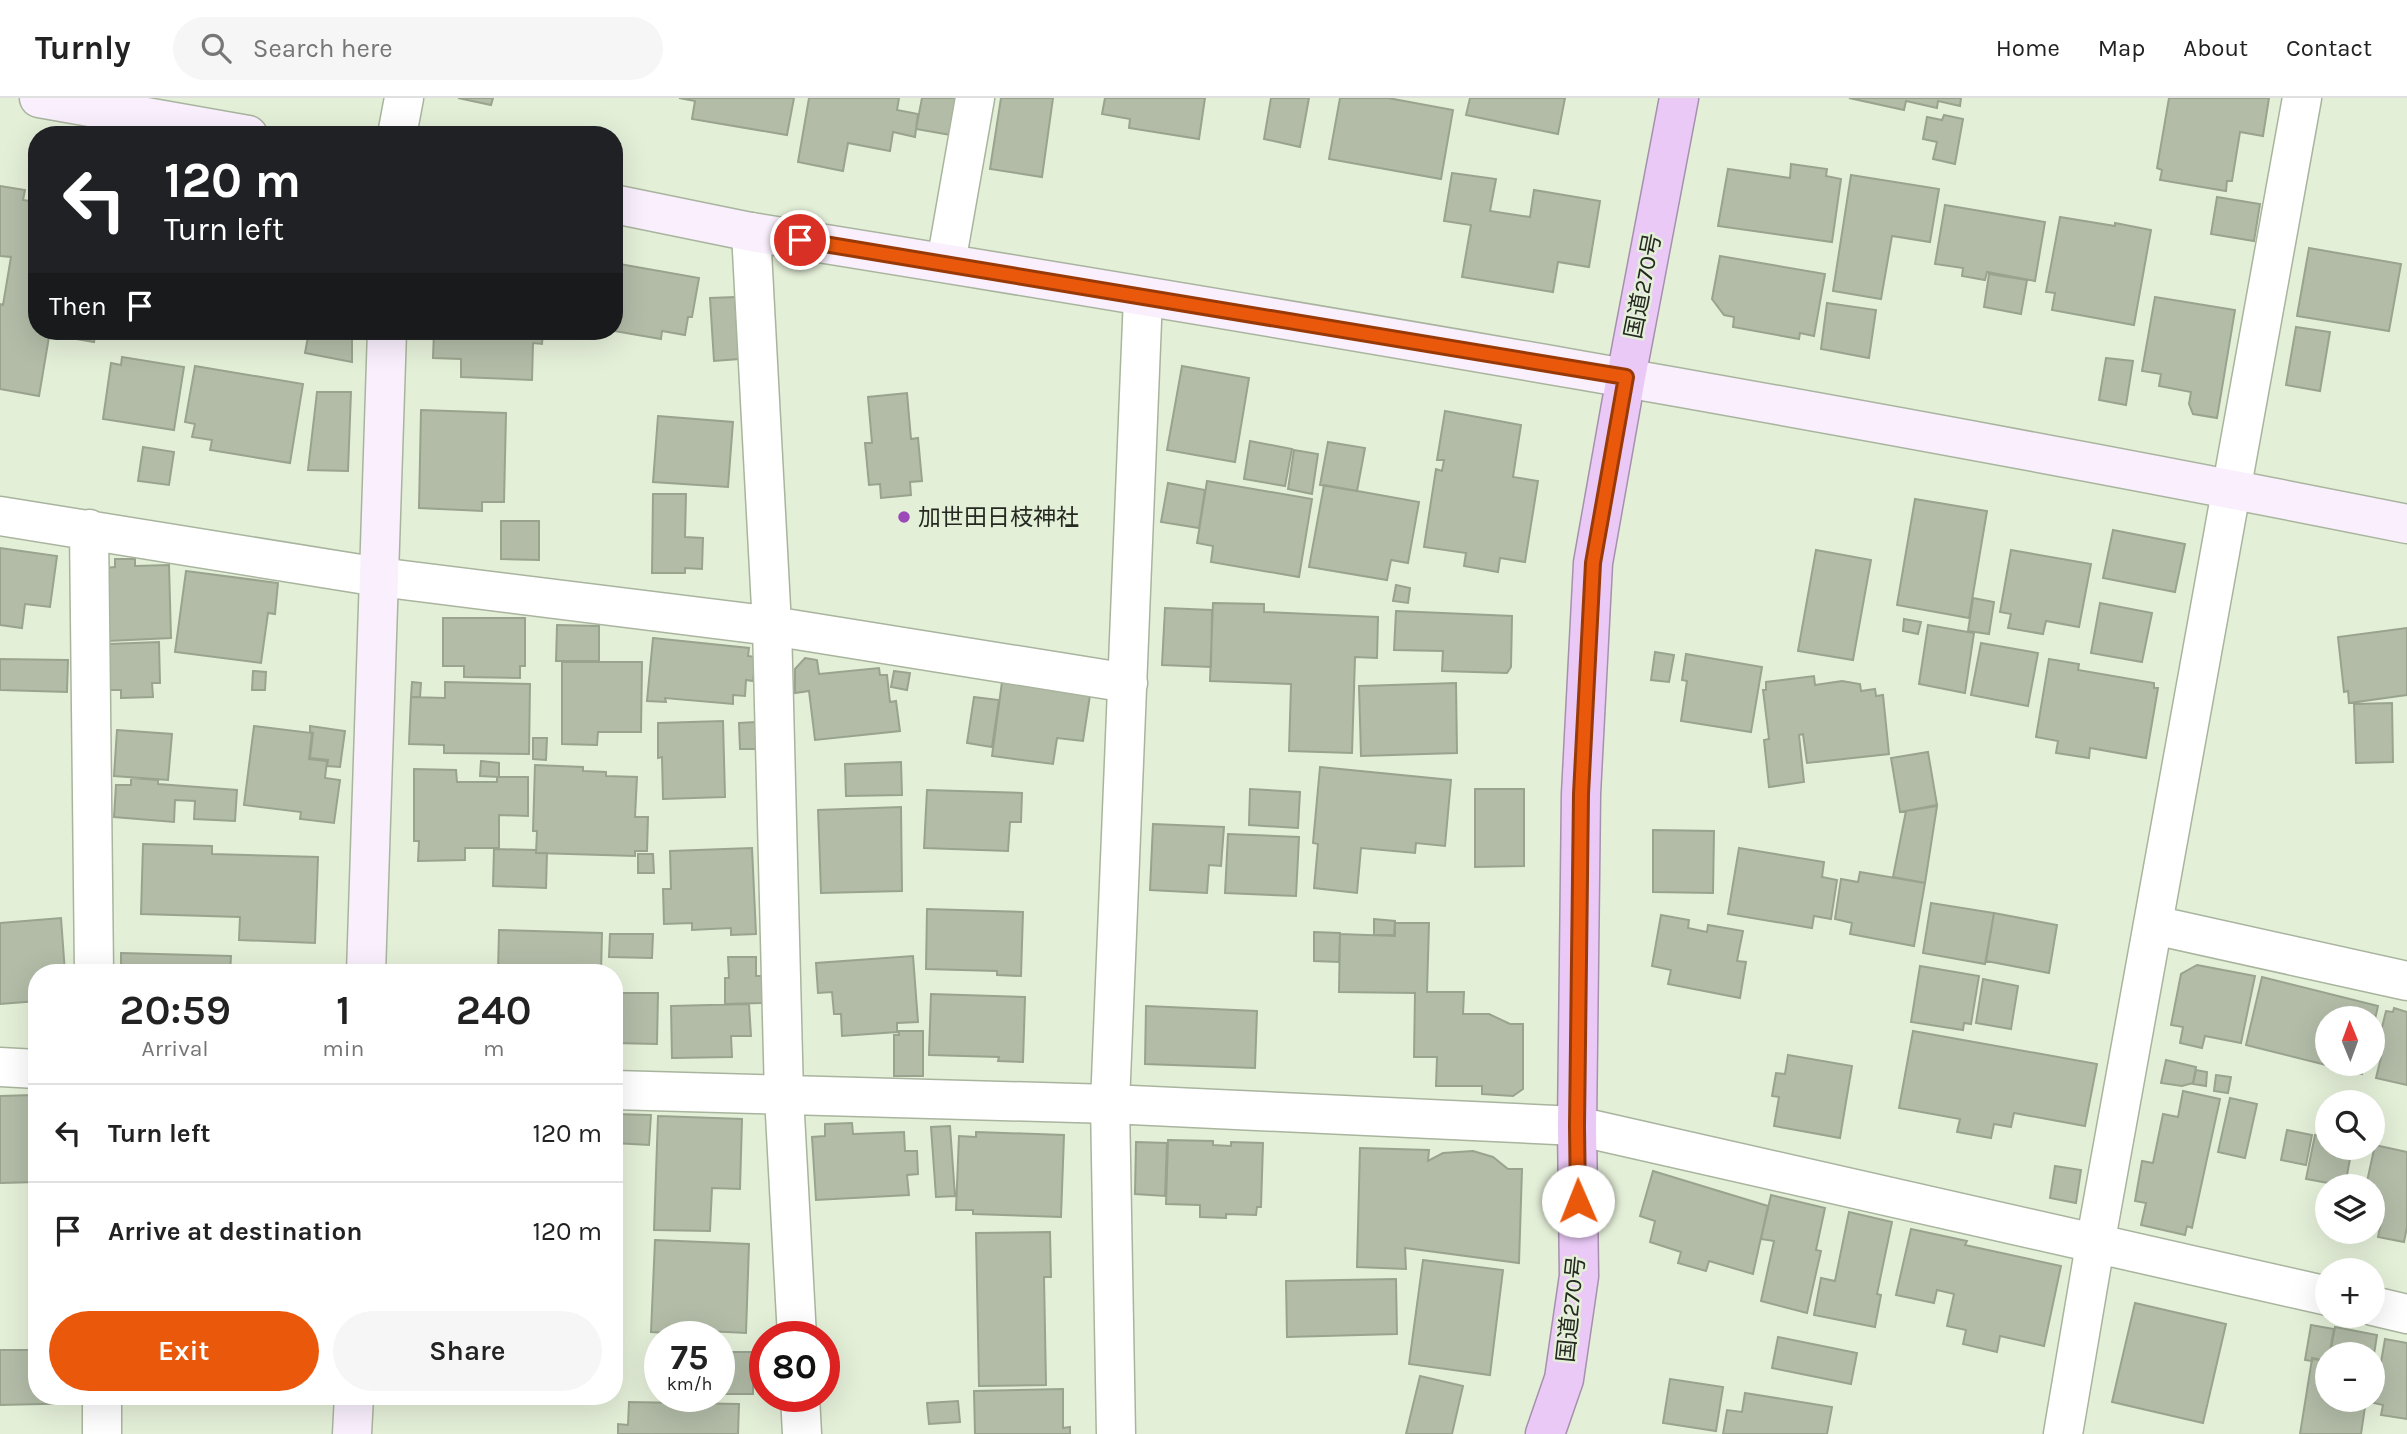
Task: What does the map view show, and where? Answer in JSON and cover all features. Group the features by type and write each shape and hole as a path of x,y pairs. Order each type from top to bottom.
{"highway":[{"name":"国道270号","path":"1545,1434 1564,1379 1578,1276 1581,794 1593,563 1679,98"}],"street":[{"path":"39,98 197,126"},
{"path":"399,126 404,98"},
{"path":"946,263 975,98"},
{"path":"2063,1434 2302,98"},
{"path":"623,206 751,232 1626,377 2407,524"},
{"path":"751,232 772,626 785,1096 796,1321"},
{"path":"1116,1434 1110,1104 1143,297"},
{"path":"366,964 387,340"},
{"path":"0,516 379,577 772,626 1128,683"},
{"path":"89,529 94,964"},
{"path":"2154,925 2407,981"},
{"path":"0,1067 28,1069"},
{"path":"623,1090 1110,1104 1577,1126 2315,1293"},
{"path":"2385,1309 2407,1314"},
{"path":"102,1405 102,1434"},
{"path":"352,1434 354,1405"},
{"path":"801,1412 802,1434"}],"building":[{"path":"458,98 493,98 491,105"},
{"path":"679,98 794,98 787,135 692,119 695,101"},
{"path":"809,98 899,98 897,110 918,114 915,137 893,132 890,151 848,143 843,171 798,162"},
{"path":"922,98 958,98 951,135 916,129"},
{"path":"1001,98 1053,98 1042,177 990,169"},
{"path":"1105,98 1205,98 1199,139 1129,128 1130,119 1102,114"},
{"path":"1271,98 1309,98 1300,147 1264,139"},
{"path":"1340,98 1388,98 1453,110 1441,179 1329,159"},
{"path":"1470,98 1565,98 1558,134 1466,115"},
{"path":"1849,98 1961,98 1960,106 1938,101 1937,108 1906,101 1904,110"},
{"path":"2169,98 2269,98 2263,136 2240,132 2232,181 2227,181 2226,191 2160,180 2162,170 2157,168"},
{"path":"1944,115 1963,119 1955,164 1933,159 1937,142 1923,139 1927,117 1942,120"},
{"path":"1791,164 1827,169 1826,176 1841,179 1832,242 1718,226 1728,169 1790,178"},
{"path":"1452,173 1496,179 1490,211 1530,217 1534,190 1600,201 1589,267 1558,262 1553,292 1462,277 1471,225 1444,221"},
{"path":"1851,175 1939,189 1930,242 1892,236 1881,299 1833,291"},
{"path":"0,186 25,190 23,200 28,201 28,340 48,340 39,396 0,389 0,304 3,305 11,257 0,256"},
{"path":"2217,197 2260,204 2254,241 2211,234"},
{"path":"1945,205 2045,222 2035,281 1987,272 1985,280 1962,276 1963,268 1935,264"},
{"path":"2060,217 2151,230 2134,325 2052,310 2055,293 2046,292"},
{"path":"2309,248 2401,264 2389,331 2297,316"},
{"path":"1720,256 1825,274 1814,336 1800,333 1799,339 1733,327 1734,317 1724,315 1712,299"},
{"path":"623,265 699,278 692,317 688,317 685,335 662,331 661,339 623,333"},
{"path":"1989,274 2027,280 2021,314 1984,307"},
{"path":"735,297 739,359 714,361 710,298"},
{"path":"2155,297 2235,310 2217,418 2193,414 2189,404 2191,392 2159,386 2161,374 2142,371"},
{"path":"1827,303 1876,310 1869,358 1821,349"},
{"path":"2296,327 2330,332 2320,391 2286,385"},
{"path":"307,340 352,340 352,362 305,353"},
{"path":"434,340 542,340 542,344 533,343 532,380 461,377 461,359 433,358"},
{"path":"122,357 184,367 174,430 103,419 111,363 121,365"},
{"path":"2106,358 2133,361 2126,405 2099,400"},
{"path":"195,366 303,384 290,463 210,450 212,440 192,437 195,424 185,422"},
{"path":"1182,366 1249,378 1235,462 1167,450"},
{"path":"317,392 351,392 348,471 308,470"},
{"path":"907,393 911,439 918,438 922,481 910,482 911,495 881,498 880,484 869,485 865,443 872,443 868,397"},
{"path":"421,410 506,413 504,502 482,502 482,511 419,508"},
{"path":"1445,411 1521,425 1513,477 1538,481 1525,562 1500,558 1498,572 1464,566 1466,553 1424,547 1436,469 1442,471 1444,460 1437,460"},
{"path":"658,416 733,422 728,487 653,482"},
{"path":"1250,441 1292,449 1285,486 1244,479"},
{"path":"1328,442 1365,448 1357,491 1320,485"},
{"path":"143,447 174,452 169,485 138,481"},
{"path":"1294,450 1318,454 1312,494 1288,489"},
{"path":"1207,481 1312,499 1299,577 1211,562 1213,546 1197,543"},
{"path":"1168,483 1205,490 1199,528 1161,522"},
{"path":"1324,485 1419,502 1408,563 1391,560 1387,580 1309,567"},
{"path":"653,494 686,494 685,537 703,538 702,569 685,568 685,573 652,573"},
{"path":"1915,499 1987,511 1969,618 1897,605"},
{"path":"501,521 539,521 539,560 501,559"},
{"path":"2113,530 2185,544 2175,592 2103,578"},
{"path":"0,548 57,556 50,607 25,604 22,628 0,625"},
{"path":"1816,550 1871,560 1853,660 1798,651"},
{"path":"2011,550 2091,564 2079,627 2046,621 2043,634 2008,628 2011,614 2000,612"},
{"path":"115,559 135,559 135,566 169,565 171,638 108,641 105,568 115,567"},
{"path":"186,571 278,583 275,614 268,613 261,663 175,652"},
{"path":"1396,585 1410,588 1408,603 1393,601"},
{"path":"1973,598 1994,602 1989,634 1968,631"},
{"path":"1213,603 1264,604 1264,612 1378,617 1377,658 1355,657 1352,753 1289,751 1291,684 1210,681"},
{"path":"2100,603 2152,613 2142,662 2091,653"},
{"path":"1165,608 1212,610 1211,667 1162,665"},
{"path":"1396,611 1512,616 1511,667 1507,673 1442,671 1443,651 1394,650"},
{"path":"443,618 525,618 525,666 520,666 520,678 464,677 464,666 443,666"},
{"path":"1904,619 1921,622 1918,634 1903,631"},
{"path":"557,625 599,626 599,661 556,661"},
{"path":"1928,625 1974,633 1965,693 1919,684"},
{"path":"2407,628 2407,695 2349,703 2348,691 2344,692 2338,637"},
{"path":"653,638 749,648 748,656 756,657 753,681 746,680 745,696 733,695 733,704 665,698 666,702 647,701"},
{"path":"159,642 160,683 152,683 153,697 121,698 121,690 109,690 109,644"},
{"path":"1981,643 2038,653 2028,706 1971,695"},
{"path":"1655,652 1674,655 1669,682 1651,680"},
{"path":"1686,654 1762,667 1751,732 1681,721 1687,681 1682,680"},
{"path":"805,658 817,660 819,674 879,668 880,675 887,675 890,702 896,701 900,731 815,740 809,691 795,693 795,669"},
{"path":"0,659 68,660 67,692 0,690"},
{"path":"2049,659 2079,664 2078,670 2154,683 2154,688 2158,688 2146,758 2090,748 2089,758 2056,753 2058,741 2036,737"},
{"path":"562,662 642,662 641,732 598,732 597,745 562,744"},
{"path":"253,671 266,672 265,690 252,690"},
{"path":"894,671 910,673 907,690 891,687"},
{"path":"1814,676 1815,685 1842,681 1860,684 1861,691 1875,689 1876,696 1883,695 1889,754 1807,763 1803,734 1799,735 1804,782 1769,787 1764,740 1769,739 1763,690 1766,690 1766,682"},
{"path":"412,682 421,683 420,697 411,697"},
{"path":"445,682 530,684 529,754 444,753 444,745 409,744 411,697 445,698"},
{"path":"1002,682 1090,695 1083,741 1057,738 1053,764 992,756"},
{"path":"1456,683 1457,753 1361,756 1359,686"},
{"path":"974,697 999,700 992,747 967,743"},
{"path":"2392,703 2393,762 2356,763 2354,704"},
{"path":"723,721 725,797 663,799 662,757 658,758 658,723"},
{"path":"756,722 757,749 740,749 739,723"},
{"path":"254,726 312,733 309,759 327,761 325,778 340,780 334,823 300,819 301,812 244,805"},
{"path":"310,726 345,731 340,767 327,766 328,760 310,758 313,733 310,732"},
{"path":"117,730 172,734 168,780 114,776"},
{"path":"533,738 547,738 546,760 533,759"},
{"path":"1928,752 1937,805 1900,812 1891,758"},
{"path":"481,761 499,763 499,777 480,776"},
{"path":"901,762 902,795 846,796 845,764"},
{"path":"535,765 583,767 583,771 606,772 606,776 637,777 635,817 648,817 647,851 635,851 635,856 536,853 537,831 533,831"},
{"path":"1320,767 1451,780 1445,846 1416,843 1415,853 1361,848 1357,893 1314,888 1318,844 1313,843"},
{"path":"414,769 456,770 457,782 497,782 497,777 528,777 528,816 499,815 499,848 465,848 465,860 418,861 419,841 414,841"},
{"path":"131,778 158,780 158,784 237,790 235,821 194,819 195,801 175,800 174,822 114,817 116,785 131,785"},
{"path":"1250,789 1300,792 1298,828 1249,825"},
{"path":"1475,789 1524,789 1524,866 1475,867"},
{"path":"927,790 1022,793 1021,822 1010,822 1008,851 924,848"},
{"path":"1937,806 1925,883 1893,877 1906,811"},
{"path":"901,807 902,891 821,893 818,810"},
{"path":"1153,824 1224,827 1221,866 1209,865 1207,893 1150,890"},
{"path":"1653,830 1714,831 1713,893 1653,892"},
{"path":"1228,834 1299,837 1296,896 1225,893"},
{"path":"143,844 212,846 212,854 318,857 315,943 239,940 240,917 141,914"},
{"path":"752,848 756,934 731,935 731,928 692,930 692,923 664,924 663,889 671,889 670,851"},
{"path":"1739,848 1824,862 1822,877 1837,880 1831,919 1814,916 1812,928 1728,914"},
{"path":"494,849 536,850 536,853 547,853 546,888 493,886"},
{"path":"638,854 653,854 654,873 638,873"},
{"path":"1860,872 1925,883 1914,946 1850,934 1852,923 1835,919 1841,879 1858,882"},
{"path":"1931,903 1994,913 1985,964 1923,953"},
{"path":"927,909 1023,912 1021,976 997,975 997,971 926,969"},
{"path":"1994,913 2057,925 2049,973 1986,961"},
{"path":"1661,915 1689,920 1688,928 1707,932 1708,925 1743,931 1737,961 1746,962 1740,998 1668,984 1671,970 1652,966"},
{"path":"61,918 64,964 28,964 28,1002 0,1004 0,923"},
{"path":"1374,919 1395,921 1394,935 1374,935"},
{"path":"1395,923 1429,923 1427,992 1464,992 1463,1014 1489,1014 1510,1024 1523,1024 1523,1089 1513,1096 1482,1094 1482,1086 1436,1086 1437,1057 1414,1057 1415,993 1339,992 1340,934 1395,936"},
{"path":"499,930 602,933 601,964 498,964"},
{"path":"1314,932 1340,933 1339,962 1314,961"},
{"path":"610,934 653,934 652,958 609,957"},
{"path":"121,953 231,956 231,964 121,964"},
{"path":"913,956 918,1022 897,1023 897,1032 842,1036 841,1014 834,1014 832,992 818,993 816,963"},
{"path":"728,957 756,957 756,976 762,976 762,1003 725,1004 725,978 729,978"},
{"path":"2197,965 2255,976 2241,1043 2205,1036 2202,1048 2180,1043 2183,1027 2171,1025 2181,974"},
{"path":"1920,966 1979,976 1971,1024 1964,1023 1963,1030 1911,1022"},
{"path":"2262,977 2378,1006 2315,1006 2315,1062 2246,1045"},
{"path":"1983,979 2018,986 2011,1029 1976,1023"},
{"path":"623,993 658,993 657,1044 623,1043"},
{"path":"931,994 1025,997 1023,1062 998,1061 999,1057 929,1055"},
{"path":"749,1004 751,1036 731,1036 732,1057 672,1058 671,1006"},
{"path":"1146,1006 1257,1011 1255,1068 1145,1064"},
{"path":"2394,1008 2407,1012 2407,1085 2376,1078 2385,1076 2385,1015 2386,1011 2393,1012"},
{"path":"899,1031 923,1031 923,1076 894,1076 894,1035 899,1035"},
{"path":"1913,1031 2097,1064 2085,1126 2014,1113 2011,1127 1994,1124 1991,1138 1957,1132 1960,1119 1899,1108"},
{"path":"1788,1055 1852,1066 1840,1138 1774,1126 1779,1097 1772,1096 1776,1073 1785,1074"},
{"path":"2166,1060 2196,1067 2193,1083 2182,1086 2161,1083"},
{"path":"2196,1070 2207,1072 2206,1086 2193,1084"},
{"path":"2216,1075 2231,1077 2228,1093 2214,1091"},
{"path":"2183,1091 2220,1099 2192,1228 2187,1226 2185,1235 2141,1225 2146,1203 2135,1201 2142,1161 2153,1163 2163,1114 2178,1117"},
{"path":"28,1095 28,1182 0,1183 0,1096"},
{"path":"2230,1098 2257,1104 2245,1158 2218,1152"},
{"path":"623,1114 651,1115 649,1145 623,1144"},
{"path":"658,1116 742,1119 740,1189 712,1188 710,1231 654,1230"},
{"path":"852,1123 853,1134 904,1132 905,1151 917,1151 918,1174 907,1175 909,1195 816,1200 812,1137 825,1136 825,1124"},
{"path":"950,1126 955,1196 936,1197 931,1127"},
{"path":"2287,1130 2312,1135 2306,1165 2281,1160"},
{"path":"976,1132 1064,1135 1061,1217 973,1214 973,1210 956,1210 959,1136 976,1137"},
{"path":"2315,1135 2315,1160 2350,1160 2347,1174 2315,1174 2315,1181 2306,1179"},
{"path":"1168,1140 1213,1141 1213,1145 1231,1146 1231,1142 1263,1143 1261,1207 1257,1207 1256,1215 1200,1217 1200,1205 1166,1204"},
{"path":"1136,1142 1167,1143 1165,1196 1135,1194"},
{"path":"2385,1147 2407,1152 2407,1227 2404,1242 2385,1238 2385,1174 2369,1174 2372,1160 2385,1160"},
{"path":"1360,1148 1429,1150 1428,1161 1443,1153 1473,1151 1493,1157 1508,1169 1522,1169 1519,1263 1405,1248 1406,1269 1357,1267"},
{"path":"2055,1166 2081,1170 2076,1203 2050,1198"},
{"path":"1653,1171 1768,1206 1753,1274 1709,1261 1706,1271 1678,1263 1681,1252 1650,1242 1655,1221 1640,1216"},
{"path":"1771,1195 1825,1208 1816,1250 1821,1251 1807,1313 1761,1301 1774,1241 1761,1239"},
{"path":"1849,1212 1892,1222 1877,1294 1881,1295 1875,1327 1814,1315 1821,1278 1835,1281"},
{"path":"1911,1229 1967,1241 1965,1245 2061,1266 2044,1346 2000,1336 1997,1352 1963,1344 1966,1330 1947,1326 1954,1294 1937,1290 1934,1303 1896,1295"},
{"path":"1050,1232 1051,1277 1044,1277 1046,1385 979,1386 976,1233"},
{"path":"655,1240 749,1244 746,1333 735,1332 735,1321 651,1321"},
{"path":"1423,1260 1503,1270 1490,1375 1409,1364"},
{"path":"1396,1279 1397,1334 1287,1337 1286,1281"},
{"path":"2135,1303 2226,1324 2203,1423 2112,1402"},
{"path":"2311,1325 2315,1328 2334,1329 2332,1342 2315,1342 2315,1359 2305,1360"},
{"path":"2335,1328 2377,1335 2376,1342 2332,1342"},
{"path":"1778,1337 1857,1353 1851,1384 1772,1368"},
{"path":"2385,1339 2407,1343 2407,1419 2381,1415 2385,1412"},
{"path":"0,1350 28,1350 28,1404 0,1405"},
{"path":"735,1352 749,1352 749,1394 735,1394"},
{"path":"2312,1359 2315,1359 2315,1412 2364,1412 2361,1434 2300,1434"},
{"path":"1420,1376 1463,1386 1452,1434 1406,1434"},
{"path":"1670,1379 1723,1387 1716,1431 1663,1423"},
{"path":"1063,1389 1063,1428 1070,1427 1070,1434 975,1434 974,1391"},
{"path":"1745,1393 1832,1407 1827,1434 1723,1434 1727,1410 1742,1412"},
{"path":"958,1401 960,1422 929,1424 927,1403"},
{"path":"629,1402 644,1402 644,1412 735,1412 735,1404 739,1404 738,1434 618,1434 618,1424 628,1425"}],"place":[{"name":"加世田日枝神社","path":"904,517"}],"route":[{"path":"800,240 1626,377 1593,563 1581,794 1578,1201"}]}
